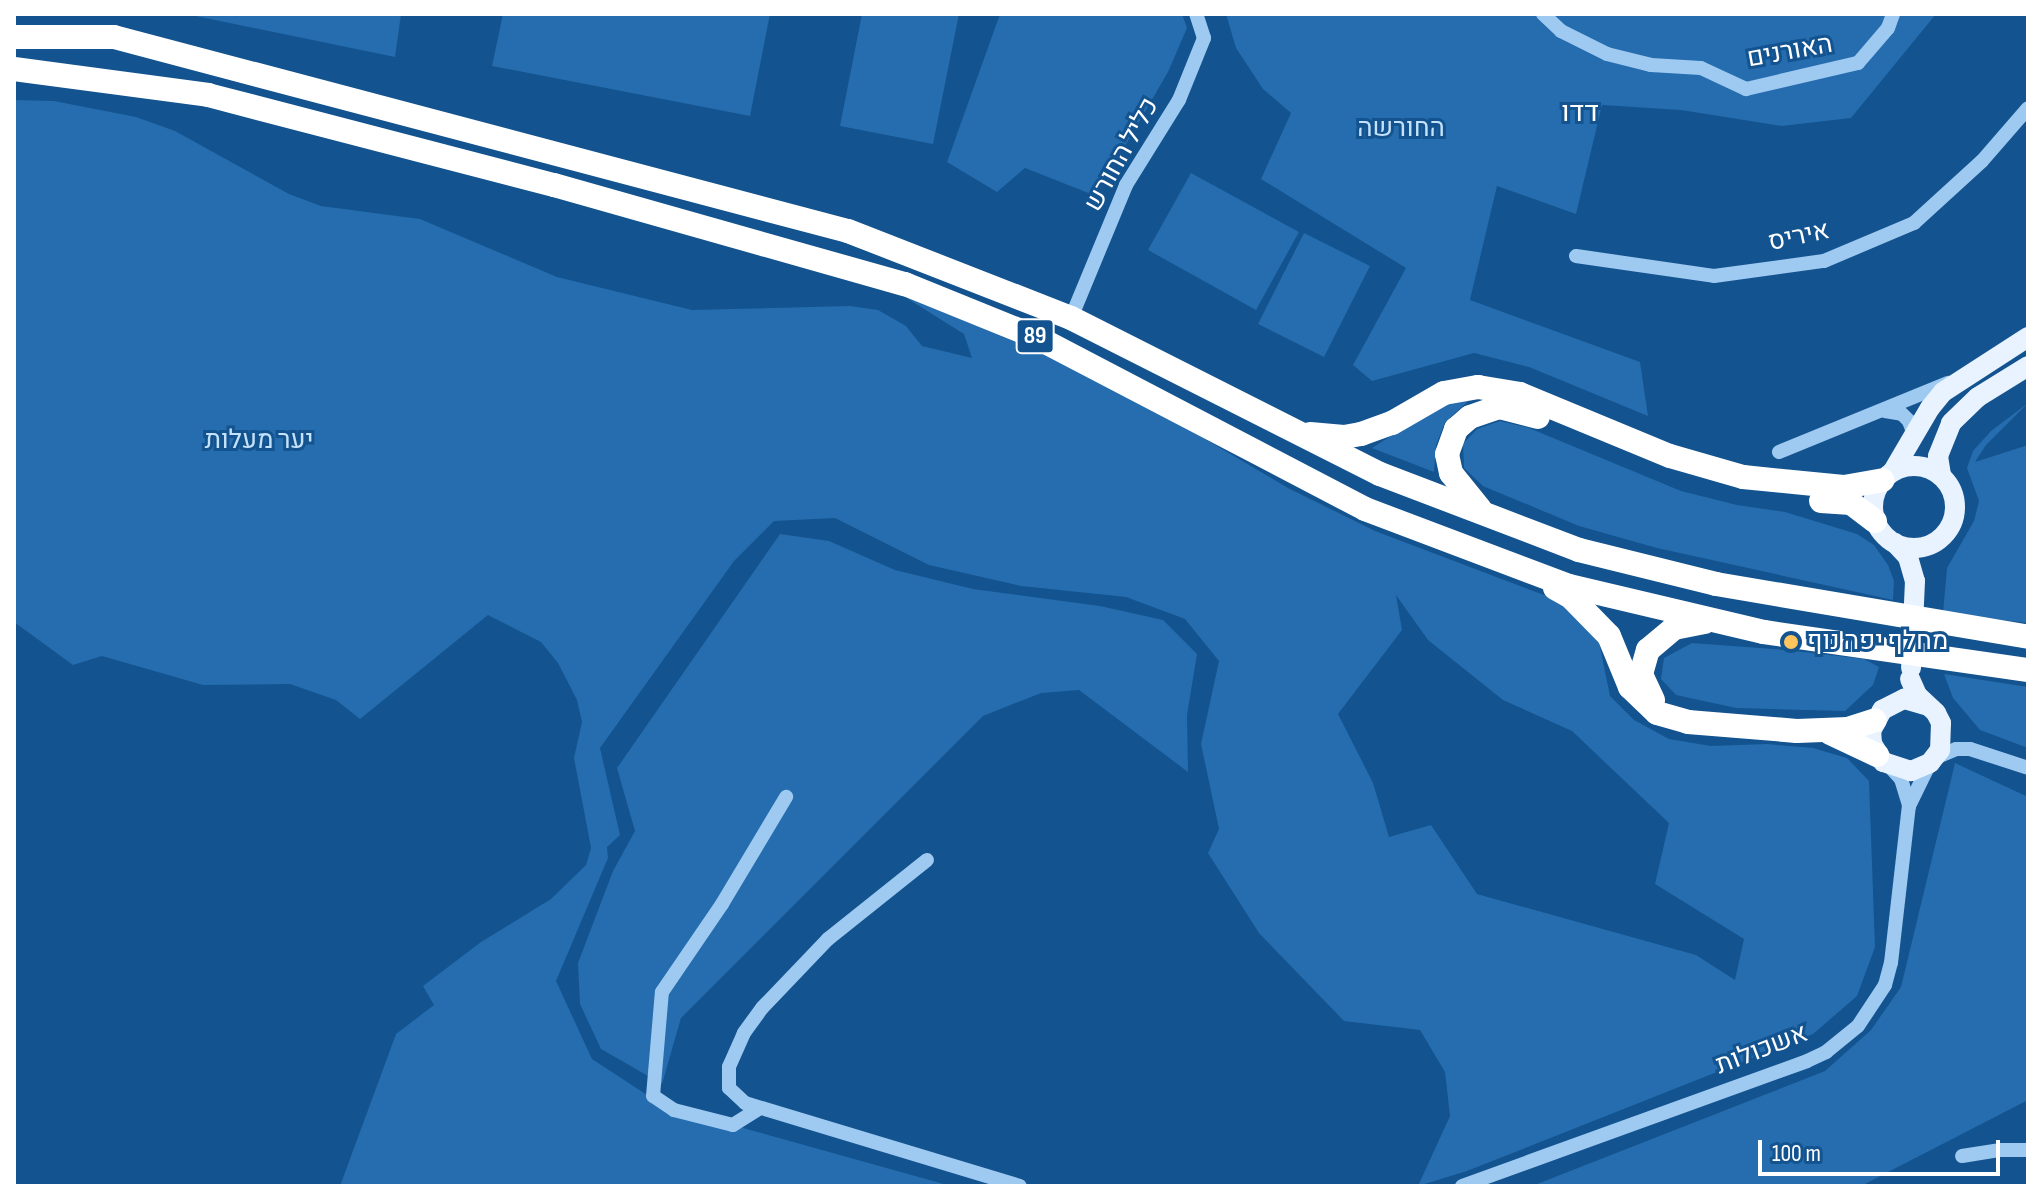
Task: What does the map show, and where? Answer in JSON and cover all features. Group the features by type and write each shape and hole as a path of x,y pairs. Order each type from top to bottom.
{"highway":[{"name":"89","path":"14,37 114,37 848,231 1071,318 1380,474 1495,520 1627,564 1716,584 2028,637"},
{"name":"89","path":"14,69 208,95 569,189 905,284 1038,338 1365,509 1569,586 1764,632 2028,670"},
{"path":"1291,431 1344,437 1361,434 1392,423 1444,393 1478,387 1520,394 1670,456 1718,471 1788,483 1844,487 1888,476"},
{"path":"1495,520 1474,505 1461,489 1451,473 1447,454 1451,439 1463,423 1483,411 1499,407 1534,416 1685,478 1740,492 1851,503 1875,521"},
{"path":"1521,570 1571,597 1599,624 1617,650 1630,687 1646,706 1657,713 1688,722 1820,731 1845,737 1884,761"},
{"path":"1688,722 1667,712 1648,694 1641,674 1643,662 1663,634 1710,620"},
{"path":"1820,731 1859,727 1875,720"}],"main road":[{"path":"1915,588 1908,557 1875,521 1875,493 1930,408 1963,376 2028,337"},
{"path":"1941,475 1938,456 1951,423 1978,397 2028,366"},
{"path":"1888,476 1917,465 1941,475 1949,484 1956,508 1948,532 1925,557 1915,588 1910,676 1917,695 1941,723 1942,741 1932,760 1911,771 1884,761 1871,731 1875,720 1910,676"},
{"path":"1895,543 1917,548 1938,540"},
{"path":"1892,702 1904,699 1928,706"}],"street":[{"name":"כליל החורש","path":"1071,318 1126,185 1179,100 1204,38 1196,14"},
{"name":"האורנים","path":"1543,14 1561,31 1607,54 1651,65 1701,68 1746,89 1858,63 1888,28 1893,14"},
{"name":"איריס","path":"1576,256 1714,276 1824,261 1914,223 1982,161 2028,108"},
{"path":"1779,452 1885,411 1963,376"},
{"path":"1885,411 1902,414 1914,435"},
{"path":"1941,723 1970,749"},
{"path":"1932,760 1956,749 1970,749 2028,768"},
{"name":"אשכולות","path":"1462,1186 1807,1061 1841,1041 1871,1011 1885,985 1909,806 1932,760"},
{"path":"1884,761 1901,779 1909,806"},
{"path":"760,1108 733,1125 674,1110 653,1096 662,992 722,904 786,797"},
{"path":"927,860 828,939 762,1008 744,1033 729,1067 729,1088 745,1103 1020,1186"},
{"path":"1962,1156 2001,1150 2028,1150"}],"green space":[{"path":"186,14 401,14 395,57"},
{"path":"503,14 770,14 750,116 492,66"},
{"path":"862,14 959,14 933,144 840,126"},
{"path":"1000,14 1182,14 1187,28 1168,72 1096,196 1025,168 997,192 947,162"},
{"name":"החורשה","path":"1226,14 1936,14 1851,118 1782,126 1681,110 1602,105 1576,214 1497,186 1470,300 1640,362 1648,416 1529,367 1474,353 1372,381 1353,365 1406,268 1261,179 1291,113 1263,89 1236,48"},
{"name":"יער מעלות","path":"14,100 54,101 136,117 175,131 289,194 321,206 420,219 557,277 692,310 850,306 878,310 906,326 922,346 972,358 964,334 897,292 1107,381 1288,488 1375,531 1557,600 1598,637 1610,696 1634,720 1669,739 1711,746 1767,744 1813,748 1847,758 1869,781 1875,947 1857,996 1813,1034 1467,1171 1418,1186 1450,1116 1445,1072 1420,1030 1344,1021 1259,933 1208,853 1219,829 1201,744 1219,661 1185,619 1126,597 1021,586 929,565 835,518 774,521 734,561 600,748 620,835 607,847 608,858 556,981 592,1059 664,1106 951,1186 340,1186 396,1034 434,1005 423,986 481,942 551,899 586,865 591,848 574,758 582,722 577,700 558,663 541,642 488,615 360,719 336,700 290,684 203,685 102,656 73,665 14,622","holes":["1396,595 1428,640 1503,700 1572,731 1669,823 1655,884 1744,939 1735,980 1696,955 1477,894 1431,825 1389,837 1373,783 1338,714 1402,630"]},
{"path":"1191,173 1299,232 1256,310 1148,250"},
{"path":"1304,233 1370,266 1324,357 1258,324"},
{"path":"1473,397 1445,422 1436,445 1434,472 1372,448 1440,405"},
{"path":"2028,403 1986,445 1975,462 2028,445 2028,623 1943,613 1947,568 1974,521 1979,501 1967,468 1973,451 1991,431"},
{"path":"1500,421 1529,428 1681,491 1737,505 1785,512 1857,534 1874,545 1888,565 1894,581 1893,600 1657,548 1579,526 1483,486 1464,468 1463,444 1477,429"},
{"path":"780,534 829,541 895,570 973,589 1100,606 1163,620 1197,654 1187,715 1188,772 1079,690 1041,693 983,716 681,1018 662,1084 601,1049 580,1004 578,963 613,871 635,831 617,768"},
{"path":"1692,643 1864,659 1879,667 1873,685 1845,711 1736,708 1676,695 1661,679 1664,658"},
{"path":"1944,674 2028,687 2028,748 1980,730 1953,698"},
{"path":"1955,763 2028,797 2028,1100 1861,1186 1532,1186 1825,1071 1871,1030 1901,987"}],"place":[{"name":"מחלף יפה נוף","path":"1791,642"}],"district":[{"name":"דדו","path":"1580,113"}]}
